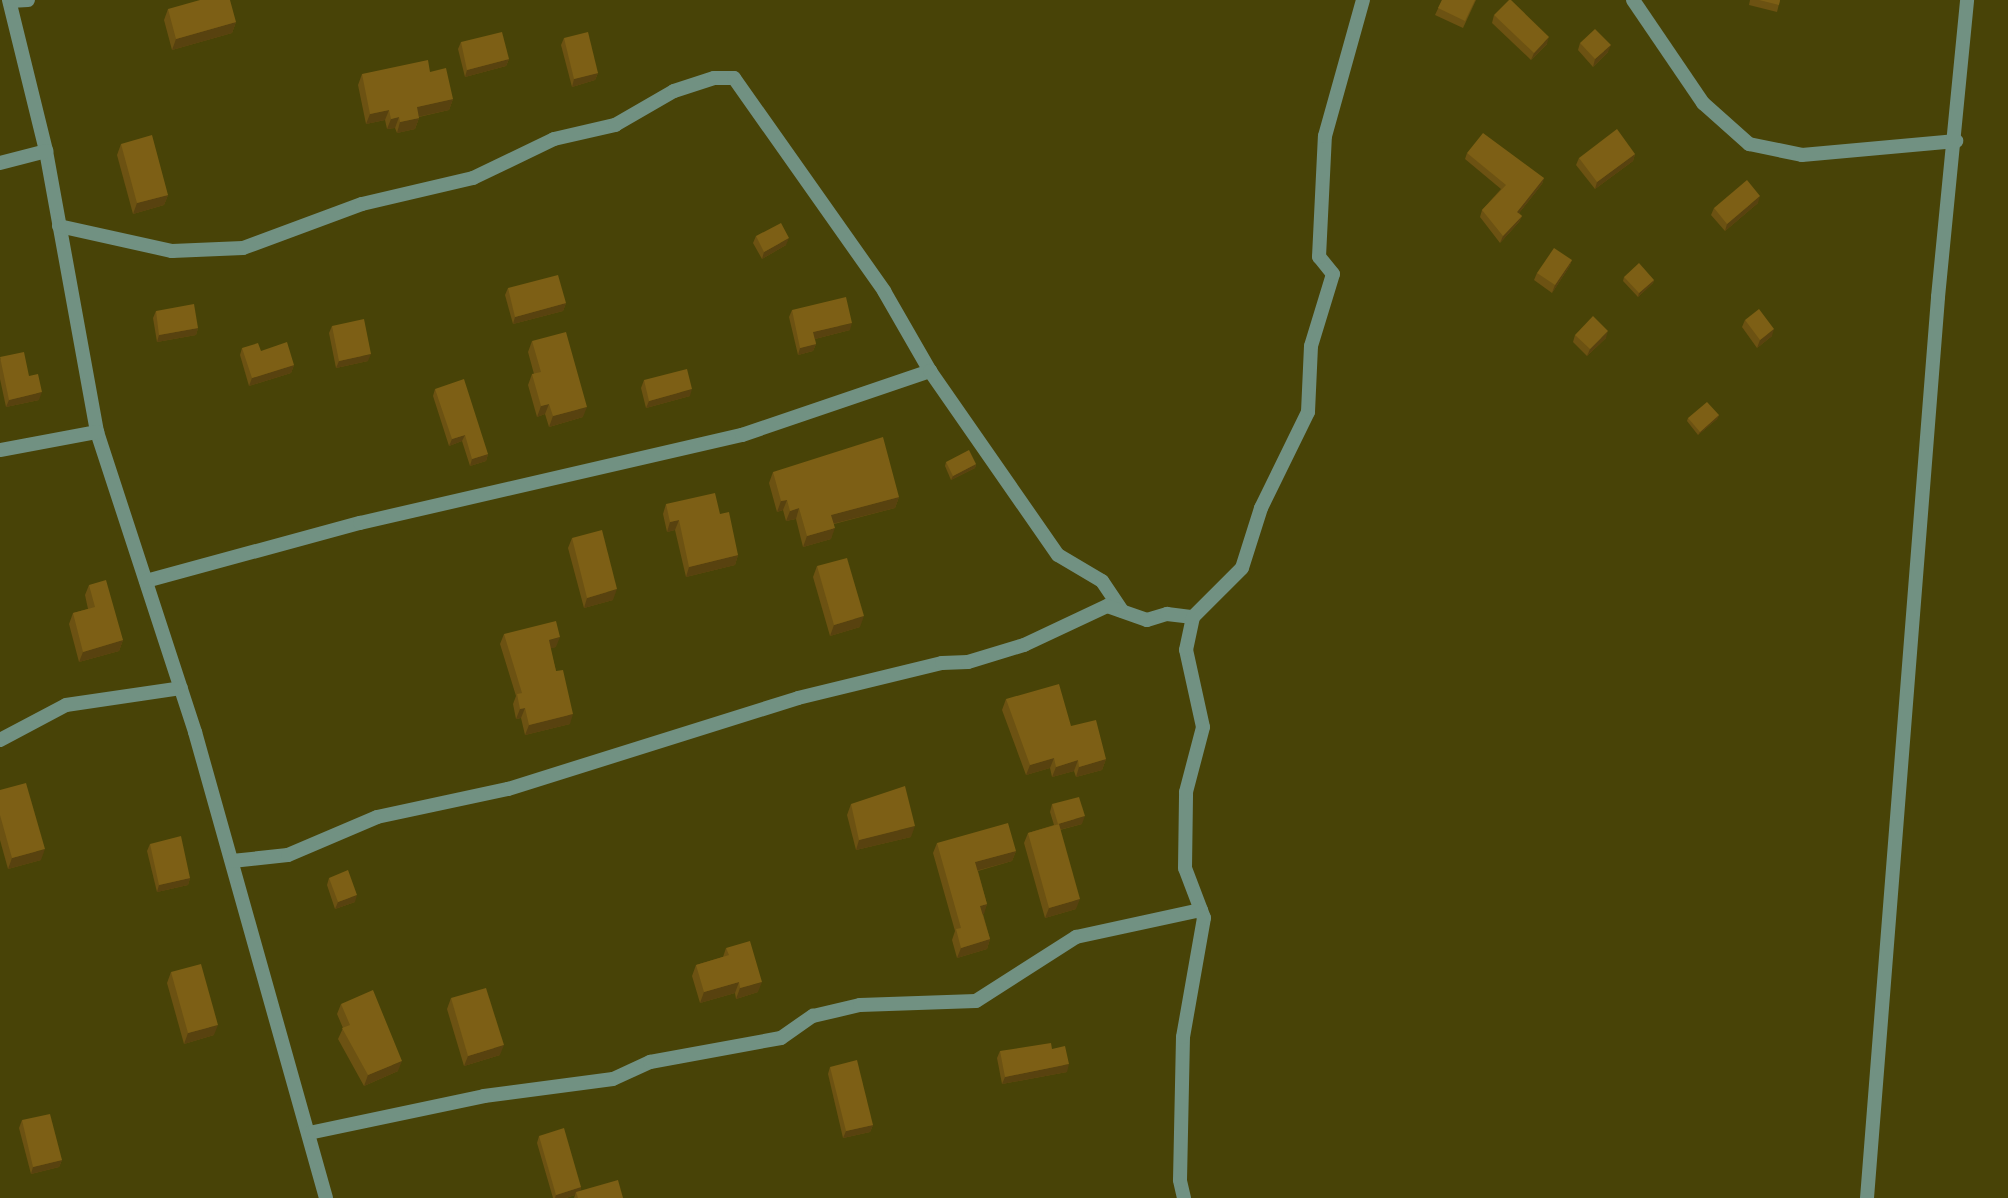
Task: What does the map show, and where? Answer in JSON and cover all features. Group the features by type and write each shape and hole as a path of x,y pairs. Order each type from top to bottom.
{"street":[{"path":"28,0 10,1 46,151 97,432 181,688 326,1198"},
{"path":"1184,1198 1180,1180 1183,1037 1204,918 1185,868 1186,792 1203,727 1186,650 1193,617 1242,568 1261,508 1308,412 1311,346 1333,274 1319,257 1325,136 1363,0"},
{"path":"1633,0 1703,103 1749,144 1801,155 1956,141"},
{"path":"1867,1198 1938,297 1956,141 1967,0"},
{"path":"59,226 172,251 243,248 362,204 473,178 554,139 614,125 674,91 715,78 734,78 884,291 930,371 1058,555 1102,580 1122,611"},
{"path":"0,163 46,151"},
{"path":"146,581 374,520 742,435 930,371"},
{"path":"0,450 97,432"},
{"path":"232,861 288,855 377,817 509,789 798,698 942,663 968,662 1024,645 1107,606 1147,620 1167,614 1193,617"},
{"path":"0,740 66,705 181,688"},
{"path":"309,1133 484,1096 613,1079 650,1062 781,1038 813,1016 860,1005 976,1000 1076,937 1201,910"}],"building":[{"path":"200,0 230,0 236,22 176,39 168,9"},
{"path":"1442,0 1475,0 1465,21 1438,8"},
{"path":"1509,0 1549,37 1534,53 1494,15"},
{"path":"1759,0 1780,0 1779,5"},
{"path":"1595,29 1611,45 1595,59 1580,43"},
{"path":"502,32 509,59 467,70 461,42"},
{"path":"588,32 598,73 574,79 564,38"},
{"path":"428,60 430,72 446,68 453,99 417,107 419,118 400,122 399,117 391,119 389,110 370,114 362,74"},
{"path":"1617,129 1635,154 1597,182 1579,158"},
{"path":"1483,133 1544,178 1517,212 1522,216 1503,236 1482,210 1506,185 1467,153"},
{"path":"152,135 168,195 137,203 121,144"},
{"path":"1747,180 1760,196 1727,224 1714,208"},
{"path":"781,223 789,238 764,252 756,236"},
{"path":"1554,248 1572,260 1555,285 1537,273"},
{"path":"1639,263 1654,280 1639,293 1624,277"},
{"path":"558,275 566,303 515,317 508,288"},
{"path":"846,297 852,323 813,332 816,344 800,348 792,310"},
{"path":"194,304 198,328 159,335 156,311"},
{"path":"1759,309 1774,329 1760,340 1745,320"},
{"path":"1593,316 1608,331 1590,349 1575,335"},
{"path":"364,319 371,354 339,361 332,326"},
{"path":"566,332 587,407 553,416 549,404 541,406 532,374 541,372 532,341"},
{"path":"287,342 294,365 252,378 242,348 258,343 261,351"},
{"path":"24,352 29,376 38,374 42,392 9,400 0,357"},
{"path":"687,369 692,389 649,401 644,380"},
{"path":"464,379 488,454 472,459 465,435 452,439 435,389"},
{"path":"1707,402 1719,415 1700,432 1688,418"},
{"path":"883,437 899,497 831,515 835,528 807,536 799,508 790,511 787,500 781,501 773,472"},
{"path":"969,450 976,464 953,476 946,462"},
{"path":"715,493 720,514 729,512 738,555 689,567 679,520 670,522 666,504"},
{"path":"602,530 617,589 587,598 572,538"},
{"path":"847,558 864,616 834,625 817,566"},
{"path":"106,580 123,640 83,652 73,613 95,607 89,585"},
{"path":"556,621 560,637 549,640 556,671 563,670 573,714 529,725 525,708 520,709 517,694 522,693 504,634"},
{"path":"1059,684 1071,726 1096,720 1106,759 1079,767 1078,760 1056,767 1054,758 1030,765 1006,699"},
{"path":"26,783 45,849 12,858 0,815 0,790"},
{"path":"905,786 915,826 859,840 851,804"},
{"path":"1079,797 1085,816 1058,824 1052,804"},
{"path":"1008,823 1016,851 975,862 987,904 980,906 990,939 961,948 956,929 961,928 937,843"},
{"path":"1059,824 1080,899 1049,908 1028,833"},
{"path":"181,836 190,878 159,885 150,844"},
{"path":"348,870 357,895 338,902 329,878"},
{"path":"750,941 762,982 740,988 739,982 704,992 696,965 729,955 726,948"},
{"path":"201,964 218,1025 188,1033 171,972"},
{"path":"486,988 504,1045 468,1056 451,998"},
{"path":"373,990 402,1061 368,1075 342,1028 350,1025 341,1004"},
{"path":"1051,1043 1052,1049 1065,1046 1069,1064 1005,1077 1000,1051"},
{"path":"857,1060 873,1125 846,1131 830,1067"},
{"path":"50,1114 62,1160 33,1167 22,1120"},
{"path":"564,1128 581,1187 556,1195 539,1136"},
{"path":"618,1180 623,1198 578,1198 576,1192"}]}
